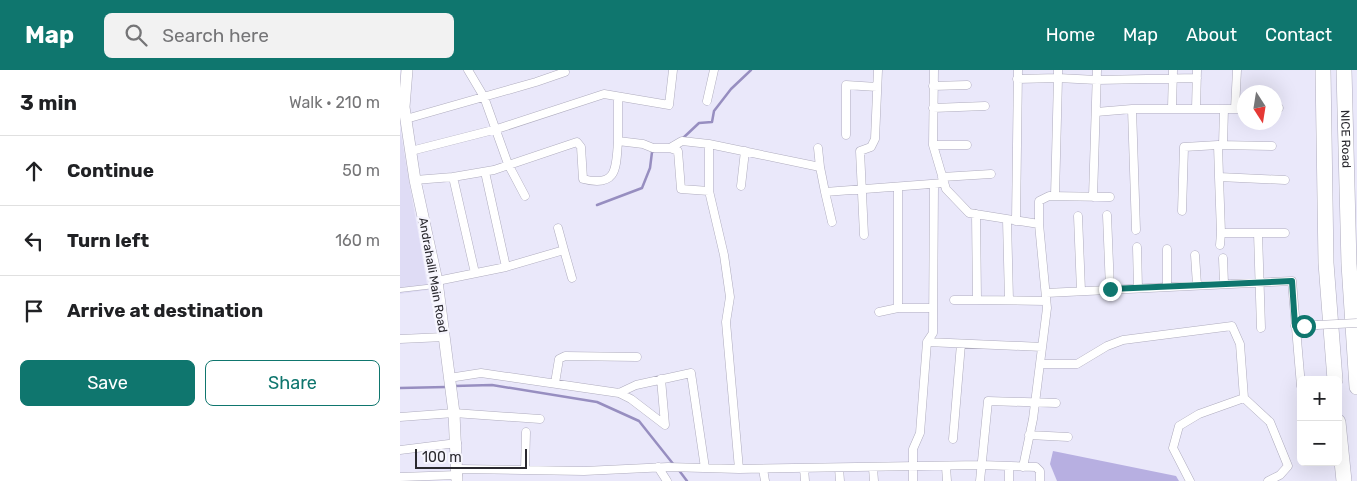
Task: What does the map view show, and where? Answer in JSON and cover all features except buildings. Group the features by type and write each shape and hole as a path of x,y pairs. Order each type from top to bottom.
{"highway":[{"name":"NICE Road","path":"1323,70 1326,263 1335,376"},
{"name":"NICE Road","path":"1344,70 1348,255 1357,387"},
{"path":"1342,461 1344,481"}],"main road":[{"name":"Andrahalli Main Road","path":"408,70 404,107 415,180 437,283 451,384 458,475"}],"street":[{"path":"468,70 484,97 508,164 525,196"},
{"path":"410,151 497,130 604,94 649,100 669,105 674,70"},
{"path":"707,101 714,70"},
{"path":"864,235 860,151 871,148 875,138 878,70"},
{"path":"934,70 933,145 946,189 969,213 1039,224"},
{"path":"1016,221 1018,70"},
{"path":"1093,197 1097,70"},
{"path":"1139,70 1139,80"},
{"path":"1096,112 1172,108 1235,109 1237,70"},
{"path":"406,119 565,72"},
{"path":"1018,79 1058,74 1097,80 1139,80 1173,74 1197,74 1196,109"},
{"path":"1055,196 1058,74"},
{"path":"1172,108 1173,74"},
{"path":"846,135 846,85 877,87"},
{"path":"933,86 967,85"},
{"path":"415,180 453,178 485,172 577,142 581,147 583,179 607,180 612,178 615,173 618,141 618,97"},
{"path":"933,108 985,106"},
{"path":"1132,109 1136,230"},
{"path":"1220,245 1219,177 1224,109"},
{"path":"618,141 643,144 653,148 670,148 678,151 681,189 709,191"},
{"path":"670,148 682,141 708,144 820,167"},
{"path":"708,144 709,191 724,255 730,297 726,322 739,469"},
{"path":"933,145 967,145"},
{"path":"1182,211 1184,147 1221,145 1272,146"},
{"path":"818,148 820,167 832,222"},
{"path":"741,186 744,151"},
{"path":"485,172 506,267"},
{"path":"825,192 934,185 943,180 991,174"},
{"path":"1219,177 1285,180"},
{"path":"453,178 475,273"},
{"path":"913,481 913,450 920,433 927,342 933,332 934,185"},
{"path":"898,187 898,308"},
{"path":"1023,467 1035,402 1046,297 1039,224 1039,200 1049,196 1110,197"},
{"path":"976,214 977,300"},
{"path":"1107,215 1110,289"},
{"path":"1078,216 1081,291"},
{"path":"1007,220 1009,300"},
{"path":"558,228 572,278"},
{"path":"1221,233 1286,233"},
{"path":"1258,233 1261,328"},
{"path":"1137,247 1138,288"},
{"path":"1167,249 1167,287"},
{"path":"437,283 506,267 564,250"},
{"path":"1195,255 1197,285"},
{"path":"1223,258 1224,284"},
{"path":"954,300 1009,300 1110,289 1292,281 1300,376"},
{"path":"879,312 898,308 933,308"},
{"path":"1295,326 1357,323"},
{"path":"1040,364 1078,364 1107,346 1123,340 1232,326 1240,344 1244,398 1270,422 1288,466 1280,475 1268,481"},
{"path":"400,339 444,337"},
{"path":"927,342 1042,347"},
{"path":"953,439 961,344"},
{"path":"555,383 556,364 559,359 565,356 637,357"},
{"path":"451,384 481,373 619,393 631,399 665,425 661,379"},
{"path":"619,393 636,385 691,374 705,468"},
{"path":"1190,481 1173,448 1179,426 1199,414 1244,398"},
{"path":"980,481 988,401 1056,403"},
{"path":"400,417 454,413 540,419"},
{"path":"525,470 526,432"},
{"path":"1030,435 1068,437"},
{"path":"400,450 457,443"},
{"path":"400,477 525,470 584,471 658,467 763,469 981,466 1039,468 1040,481"},
{"path":"658,467 667,481"},
{"path":"946,467 947,481"},
{"path":"1009,467 1009,481"},
{"path":"804,468 805,481"},
{"path":"840,468 840,481"},
{"path":"873,468 874,481"},
{"path":"763,469 765,481"}],"lane":[{"path":"400,290 437,283"}],"shaded area":[{"path":"400,129 428,290 400,294"},
{"path":"1053,451 1176,476 1179,481 1057,481 1050,464"}],"waterway":[{"path":"682,139 699,123 712,122 714,111 731,89 751,70"},
{"path":"597,205 642,188 650,168 652,152 654,151"},
{"path":"454,386 492,385 597,402 639,421 674,465"},
{"path":"400,388 446,387"},
{"path":"678,469 687,481"}],"route":[{"path":"1110,289 1292,281 1295,326 1304,326"}]}
